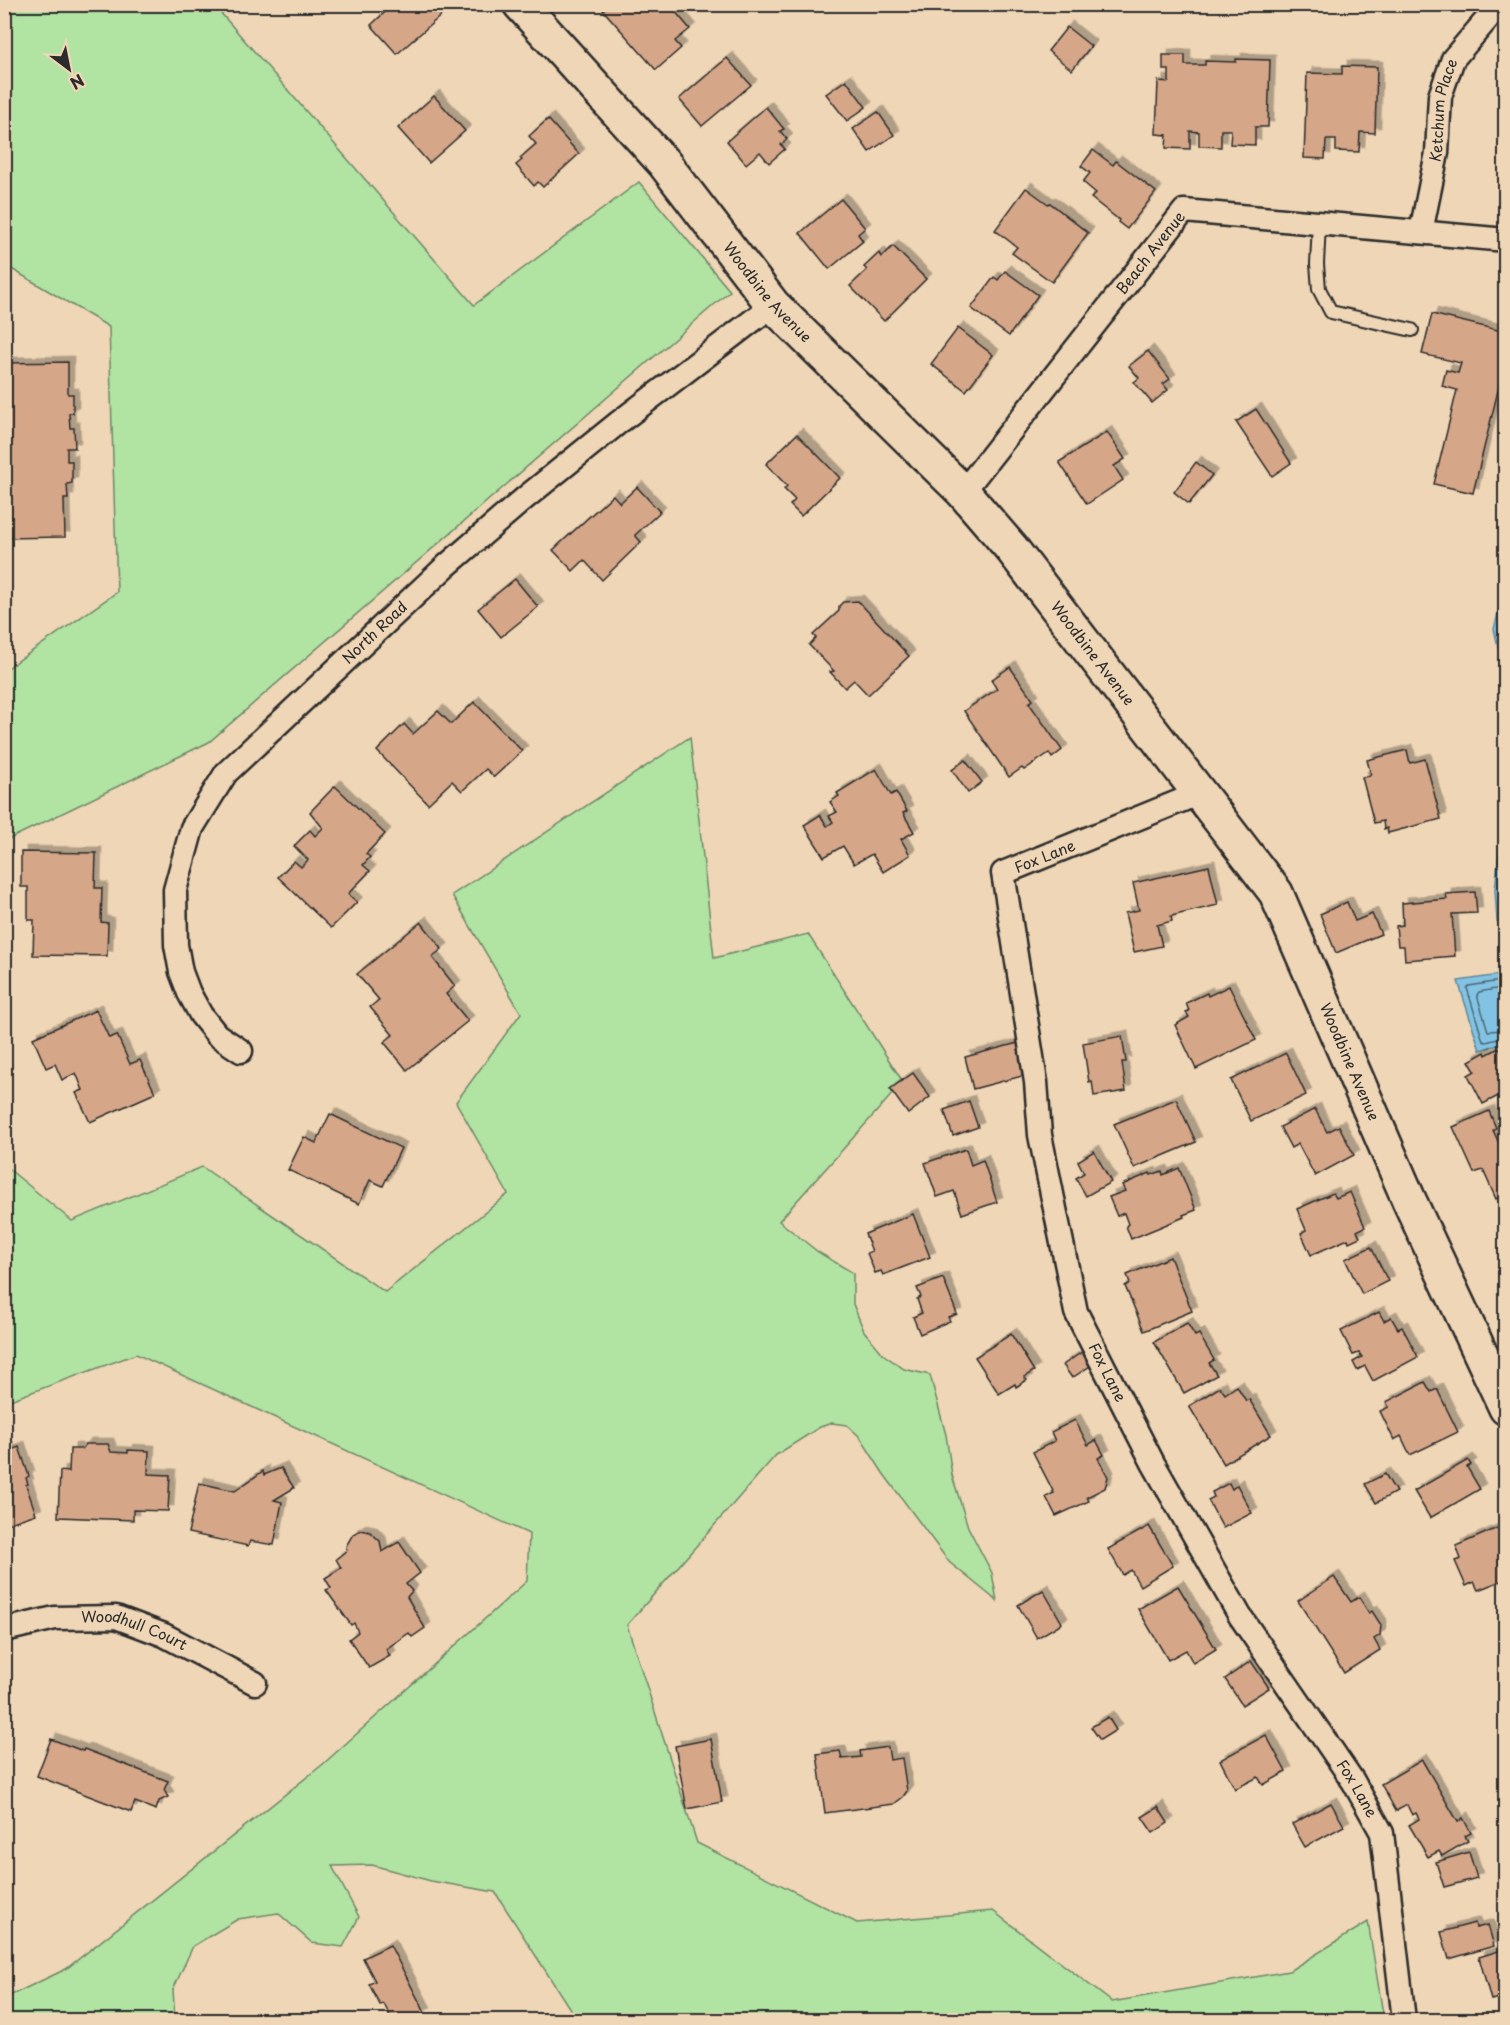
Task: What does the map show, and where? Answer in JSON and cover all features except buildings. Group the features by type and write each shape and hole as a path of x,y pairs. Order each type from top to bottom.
{"main road":[{"name":"Woodbine Avenue","path":"520,4 664,163 773,304 963,492 1012,549 1276,893 1409,1200 1506,1408"}],"street":[{"name":"Ketchum Place","path":"1420,232 1437,153 1440,96 1453,59 1500,4"},
{"name":"Beach Avenue","path":"963,492 1184,211 1506,240"},
{"name":"North Road","path":"241,1051 217,1035 201,1015 181,972 176,945 175,890 192,828 226,773 445,567 618,423 773,304"},
{"name":"Fox Lane","path":"1200,793 1003,873 1036,1082 1040,1135 1076,1312 1153,1463 1240,1616 1353,1781 1382,1833 1404,2020"},
{"name":"Woodhull Court","path":"4,1630 55,1618 116,1617 164,1635 255,1683"}],"lane":[{"path":"1319,223 1317,264 1319,289 1331,312 1412,330"}],"green space":[{"path":"213,4 474,305 639,182 730,291 209,742 5,841 5,670 117,592 109,327 5,265 5,5"},
{"path":"690,737 714,958 808,934 903,1082 779,1221 818,1252 853,1273 853,1304 864,1331 884,1355 904,1369 930,1375 946,1435 952,1475 968,1527 992,1573 997,1601 949,1562 883,1473 860,1437 847,1425 832,1423 820,1427 776,1455 627,1625 697,1843 857,1923 993,1911 1112,2002 1289,1971 1368,1922 1384,2020 577,2020 495,1892 431,1881 372,1865 332,1866 359,1917 343,1947 312,1943 278,1913 238,1919 193,1946 173,1990 175,2020 5,2020 5,1998 66,1969 322,1765 527,1581 529,1534 136,1354 5,1402 5,1166 72,1221 202,1167 385,1292 508,1194 456,1102 521,1013 452,895"}],"water":[{"path":"1505,588 1505,677 1494,629"},
{"path":"1505,796 1505,929 1497,921 1495,890"},
{"path":"1505,974 1505,1043 1480,1050 1458,981"}]}
